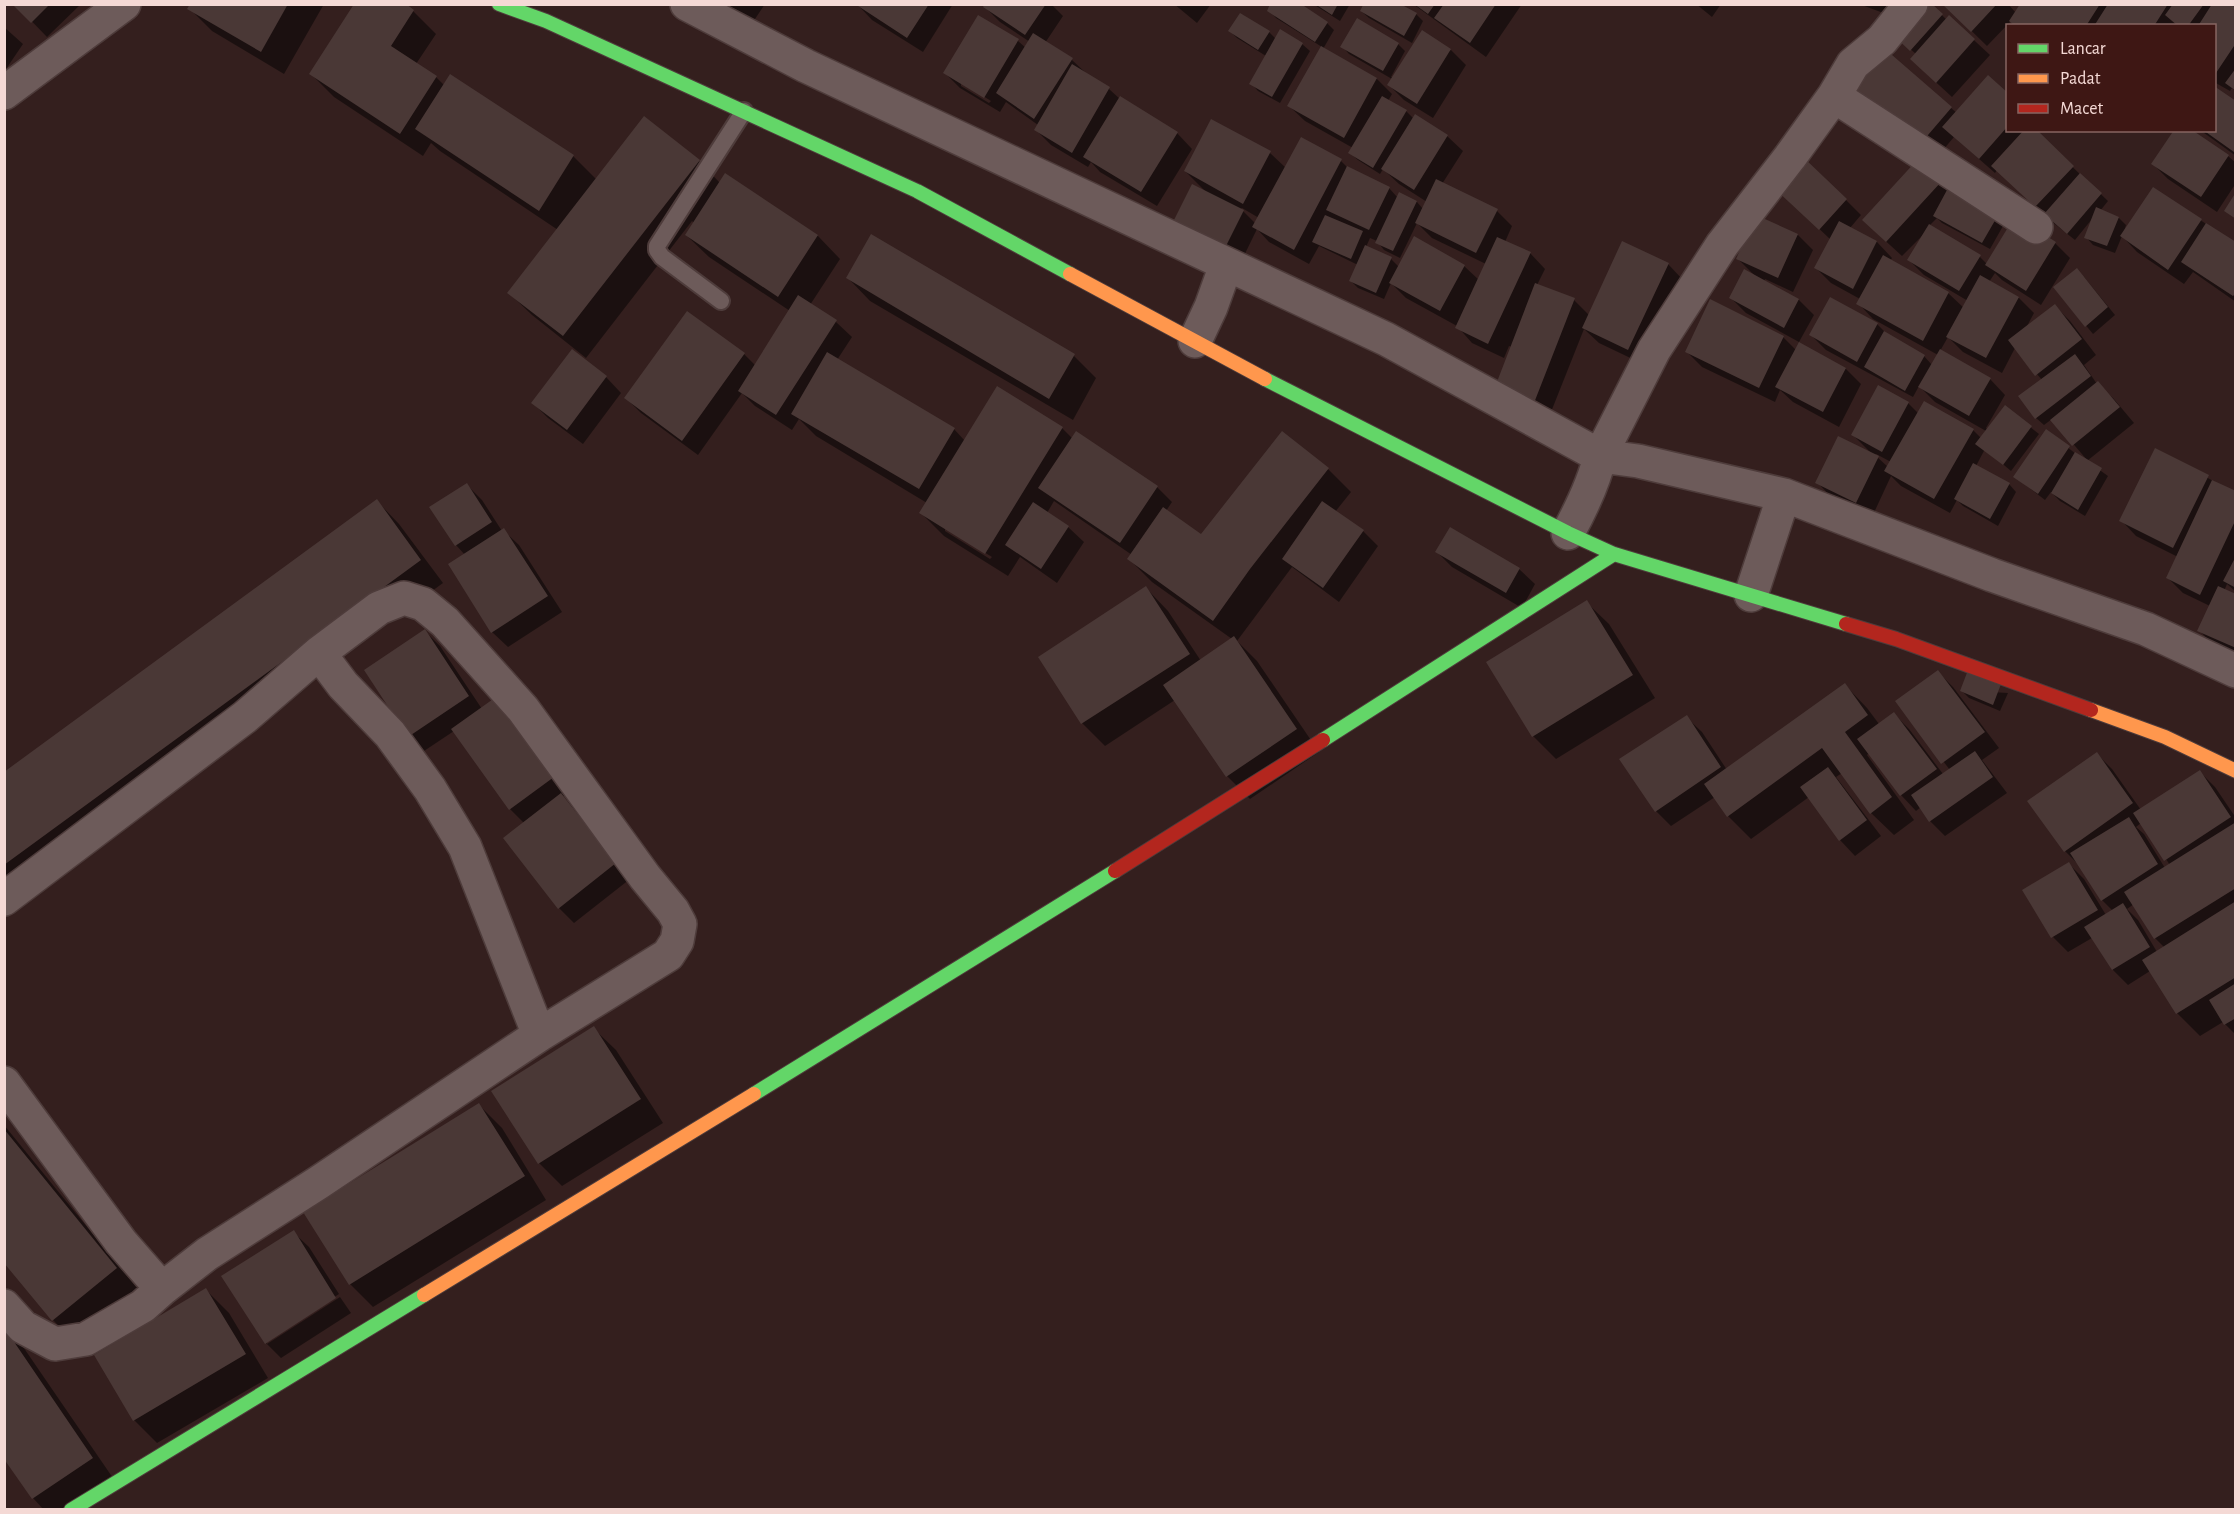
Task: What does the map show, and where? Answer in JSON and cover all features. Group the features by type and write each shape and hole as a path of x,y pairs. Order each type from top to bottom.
{"street":[{"path":"4,93 124,4"},
{"path":"499,4 550,13 744,111 917,191 1287,391 1574,523 1614,554 1896,639 2165,737 2235,771"},
{"path":"687,4 1219,285 1386,339 1599,461 1638,461 1781,502 2145,629 2235,671"},
{"path":"1574,523 1599,461 1654,350 1716,254 1834,96 1853,64 1882,40 1911,4"},
{"path":"1834,96 2036,227"},
{"path":"1195,341 1219,285"},
{"path":"1751,595 1781,502"},
{"path":"71,1509 845,1039 1306,752 1614,554"},
{"path":"4,899 245,717 319,653 379,608 404,598 423,604 445,622 523,709 638,868 673,911 680,924 677,941 668,955 538,1035 318,1183 207,1254 143,1306 86,1340 55,1344 23,1327 4,1306"},
{"path":"319,653 343,686 390,734 430,789 465,847 538,1035"},
{"path":"4,1083 121,1242 162,1289"}],"lane":[{"path":"721,301 662,257 657,246 744,111"}],"building":[{"path":"12,4 50,4 31,23"},
{"path":"190,4 288,4 261,52 187,9"},
{"path":"354,4 406,4 414,10 391,46 437,76 400,134 309,74"},
{"path":"855,4 929,4 907,38"},
{"path":"985,4 1046,4 1025,35 983,7"},
{"path":"1270,4 1301,4 1328,22 1315,42 1267,11"},
{"path":"1315,4 1338,4 1332,15"},
{"path":"1414,4 1435,4 1428,14"},
{"path":"1444,4 1496,4 1470,43 1434,18"},
{"path":"1917,4 1932,4 1943,14 1910,51 1892,34"},
{"path":"1942,4 1997,4 1971,32"},
{"path":"2020,4 2100,4 2087,24 2013,24 2009,21"},
{"path":"2108,4 2168,4 2155,24 2095,24"},
{"path":"2173,4 2204,4 2189,24 2176,24 2165,15"},
{"path":"2212,4 2231,4 2236,8 2236,43 2216,73 2216,24 2199,24"},
{"path":"1363,5 1402,5 1417,13 1404,36 1360,11"},
{"path":"1240,13 1270,31 1258,50 1228,31"},
{"path":"978,15 1019,39 984,98 943,73"},
{"path":"1949,15 1975,39 1936,83 1910,59"},
{"path":"1357,18 1399,43 1383,71 1340,47"},
{"path":"1280,29 1303,43 1272,97 1249,84"},
{"path":"1422,30 1451,49 1417,104 1387,85"},
{"path":"1033,33 1073,58 1034,119 996,93"},
{"path":"1321,46 1377,78 1344,138 1287,106"},
{"path":"1884,48 1952,107 1916,149 1848,90"},
{"path":"1072,64 1110,87 1072,153 1034,130"},
{"path":"2236,68 2236,91 2225,83"},
{"path":"450,74 574,155 539,211 415,129"},
{"path":"1988,75 2006,91 2006,128 1979,159 1942,127"},
{"path":"2216,87 2236,101 2236,149 2234,152 2206,132 2216,132"},
{"path":"1120,96 1178,132 1141,192 1083,157"},
{"path":"1382,96 1407,110 1373,168 1348,153"},
{"path":"1415,114 1448,135 1414,190 1381,169"},
{"path":"644,116 700,160 563,336 507,293"},
{"path":"1211,119 1271,151 1243,204 1184,171"},
{"path":"2022,132 2039,132 2074,166 2035,207 1991,166"},
{"path":"2173,132 2195,132 2229,155 2201,197 2151,164"},
{"path":"1301,137 1342,159 1294,250 1252,227"},
{"path":"1803,157 1847,199 1819,230 1774,188"},
{"path":"1918,159 1942,181 1886,242 1862,220"},
{"path":"1347,166 1390,187 1369,230 1326,210"},
{"path":"725,173 818,235 778,297 685,235"},
{"path":"2080,173 2102,193 2067,234 2044,214"},
{"path":"1436,179 1498,209 1476,253 1415,223"},
{"path":"1192,184 1244,210 1223,252 1171,226"},
{"path":"2153,187 2202,219 2168,270 2120,236"},
{"path":"1947,190 1997,217 1982,243 1933,216"},
{"path":"1399,192 1417,201 1393,251 1375,243"},
{"path":"2236,192 2236,219 2224,211"},
{"path":"2096,207 2119,217 2107,246 2084,238"},
{"path":"1325,215 1363,231 1351,259 1312,242"},
{"path":"1756,215 1798,234 1778,278 1736,259"},
{"path":"2015,216 2056,242 2026,291 1985,265"},
{"path":"1839,221 1877,241 1853,289 1814,268"},
{"path":"2206,223 2236,242 2236,293 2233,296 2181,262"},
{"path":"1929,224 1981,255 1959,291 1907,260"},
{"path":"871,234 1075,354 1049,399 846,278"},
{"path":"1414,236 1465,265 1440,311 1389,283"},
{"path":"1497,237 1531,252 1488,344 1455,328"},
{"path":"1622,241 1669,263 1628,350 1582,328"},
{"path":"1365,245 1392,257 1376,293 1349,281"},
{"path":"1883,255 1949,292 1923,341 1856,304"},
{"path":"2077,268 2108,307 2085,327 2053,287"},
{"path":"1744,269 1799,299 1784,328 1729,298"},
{"path":"1980,275 2019,297 1986,358 1946,337"},
{"path":"1535,283 1575,298 1534,403 1495,387"},
{"path":"798,295 837,320 776,415 738,391"},
{"path":"1830,297 1878,323 1857,362 1809,335"},
{"path":"1710,299 1784,336 1759,388 1685,352"},
{"path":"2055,304 2082,339 2035,376 2008,340"},
{"path":"687,311 745,353 682,441 624,398"},
{"path":"1884,331 1925,355 1905,391 1864,367"},
{"path":"1799,342 1846,368 1823,412 1775,387"},
{"path":"572,349 607,376 567,430 531,403"},
{"path":"1940,349 1991,378 1969,416 1918,387"},
{"path":"827,352 955,428 919,489 791,414"},
{"path":"2075,354 2091,376 2035,419 2018,396"},
{"path":"2098,381 2120,407 2072,446 2050,420"},
{"path":"1878,385 1909,402 1882,452 1851,435"},
{"path":"997,386 1063,427 985,554 919,513"},
{"path":"1924,401 1974,429 1934,499 1884,471"},
{"path":"2005,405 2032,426 2003,465 1975,444"},
{"path":"2046,429 2070,446 2038,494 2013,477"},
{"path":"1076,431 1158,486 1120,543 1038,488"},
{"path":"1282,431 1329,468 1250,569 1213,621 1127,559 1163,507 1201,534"},
{"path":"1838,436 1879,456 1856,503 1815,483"},
{"path":"2155,448 2209,475 2173,548 2119,521"},
{"path":"2075,452 2102,468 2078,510 2051,493"},
{"path":"1973,463 2010,483 1990,519 1954,499"},
{"path":"2212,480 2236,491 2236,519 2200,595 2166,578"},
{"path":"467,483 492,522 455,546 429,507"},
{"path":"377,499 421,560 4,865 4,772"},
{"path":"1322,501 1364,530 1323,588 1282,559"},
{"path":"1033,502 1069,526 1041,569 1005,545"},
{"path":"1450,527 1520,568 1506,593 1435,552"},
{"path":"504,528 548,596 491,633 448,564"},
{"path":"2236,556 2236,588 2223,581"},
{"path":"1146,586 1190,654 1081,724 1038,657"},
{"path":"2218,586 2236,594 2236,648 2197,631"},
{"path":"1587,600 1633,675 1532,737 1486,662"},
{"path":"425,629 469,696 408,737 364,670"},
{"path":"1234,636 1297,729 1226,777 1163,685"},
{"path":"1938,670 1985,732 1941,764 1895,701"},
{"path":"1968,670 2001,684 1993,705 1960,691"},
{"path":"1845,683 1868,715 1845,732 1892,797 1870,814 1822,748 1727,817 1704,784"},
{"path":"496,697 554,777 509,810 451,729"},
{"path":"1894,712 1937,769 1900,796 1857,739"},
{"path":"1687,715 1721,767 1655,812 1619,759"},
{"path":"1975,751 1993,777 1929,822 1911,795"},
{"path":"2097,752 2133,803 2064,852 2027,801"},
{"path":"1828,767 1867,820 1839,841 1800,787"},
{"path":"2200,770 2231,817 2164,861 2133,813"},
{"path":"561,793 616,863 558,909 503,838"},
{"path":"2129,817 2158,864 2101,901 2070,853"},
{"path":"2236,822 2236,888 2154,939 2124,892"},
{"path":"2069,862 2098,910 2051,938 2022,890"},
{"path":"2236,901 2236,977 2176,1014 2142,960"},
{"path":"2123,903 2150,947 2112,970 2084,927"},
{"path":"2236,983 2236,1018 2224,1025 2209,1000"},
{"path":"594,1026 641,1099 538,1164 491,1091"},
{"path":"479,1103 525,1176 349,1285 303,1212"},
{"path":"4,1129 117,1268 52,1321 4,1263"},
{"path":"294,1230 336,1298 265,1344 221,1276"},
{"path":"206,1288 246,1354 133,1421 94,1355"},
{"path":"4,1327 93,1458 32,1499 4,1459"}],"traffic: fast":[{"path":"499,4 546,21 917,191 1070,274"},
{"path":"1265,379 1568,533 1614,554 1846,624"},
{"path":"1323,740 1614,554"},
{"path":"754,1094 1115,871"},
{"path":"71,1510 424,1295"}],"traffic: slow":[{"path":"1070,274 1265,379"},
{"path":"2091,710 2165,737 2236,771"},
{"path":"424,1295 754,1094"}],"traffic: jam":[{"path":"1846,624 1896,639 2091,710"},
{"path":"1115,871 1323,740"}]}
